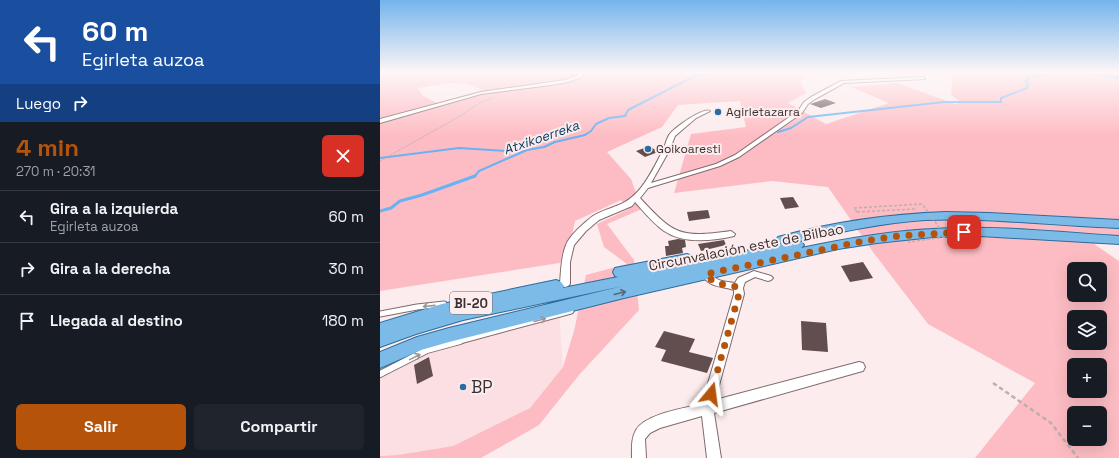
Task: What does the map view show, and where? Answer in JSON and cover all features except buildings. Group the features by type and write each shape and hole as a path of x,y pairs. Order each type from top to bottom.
{"main road":[{"name":"Circunvalación este de Bilbao","path":"380,330 442,310 482,300 847,226 894,219 944,216 995,217 1119,224"},
{"name":"Circunvalación este de Bilbao","path":"380,340 414,328 463,314 804,243 894,227 984,224 1119,232"},
{"path":"380,360 417,344 450,335 601,298 838,245 919,234 980,232 1119,240"}],"street":[{"path":"380,121 476,93"},
{"path":"645,187 718,165 736,156 800,112 806,103 821,93"},
{"path":"565,284 566,262 570,244 583,229 596,218 629,204 636,198 645,187 666,151 672,135 694,117 707,112"},
{"path":"636,198 661,225 676,235 697,238 731,234"},
{"path":"706,274 714,282 732,285 738,288"},
{"path":"714,458 707,409 739,294 738,288 741,280 754,274 768,274"},
{"path":"640,458 638,441 644,429 658,422 860,367"}],"lane":[{"path":"380,374 427,350 562,314 601,298"},
{"path":"380,314 417,307 482,300"}],"path":[{"path":"380,161 462,116 481,102 493,98"},
{"path":"857,212 854,208 922,204 946,238 908,242"},
{"path":"993,383 1051,423 1078,458"}],"shaded area":[{"path":"380,93 421,93 437,103 471,93 805,93 788,103 826,124 889,103 866,93 926,93 955,104 961,102 951,95 951,93 1119,93 1119,244 1094,244 1119,261 1119,458 975,458 1035,383 928,324 873,252 828,187 772,181 674,193 691,134 746,127 740,101 678,105 662,127 607,152 631,179 642,209 607,224 634,260 639,310 579,375 539,425 481,458 380,458 380,456 398,455 453,446 530,408 563,367 574,331 586,275 627,264 604,247 597,224 629,209 621,200 575,221 566,262 380,291"},
{"name":"BP","path":"559,312 563,367 530,408 453,446 398,455 380,456 380,365 426,347"}],"waterway":[{"name":"Atxikoerreka","path":"522,152 585,135 591,131 596,124 609,118 625,116 628,110 661,93"},
{"path":"778,132 791,128 808,117 944,102 1001,102 1001,98 1013,93"},
{"path":"380,158 459,148 522,152"},
{"name":"Atxikoerreka","path":"475,176 479,171 522,152"},
{"name":"Atxikoerreka","path":"380,211 391,208 400,201 422,195 475,176"}],"place":[{"name":"Agirletazarra","path":"718,112"},
{"name":"Goikoaresti","path":"648,149"},
{"name":"BP","path":"463,387"}],"route":[{"path":"711,394 739,294 738,288 732,285 714,282 706,274 838,245 898,236 964,232"}]}
